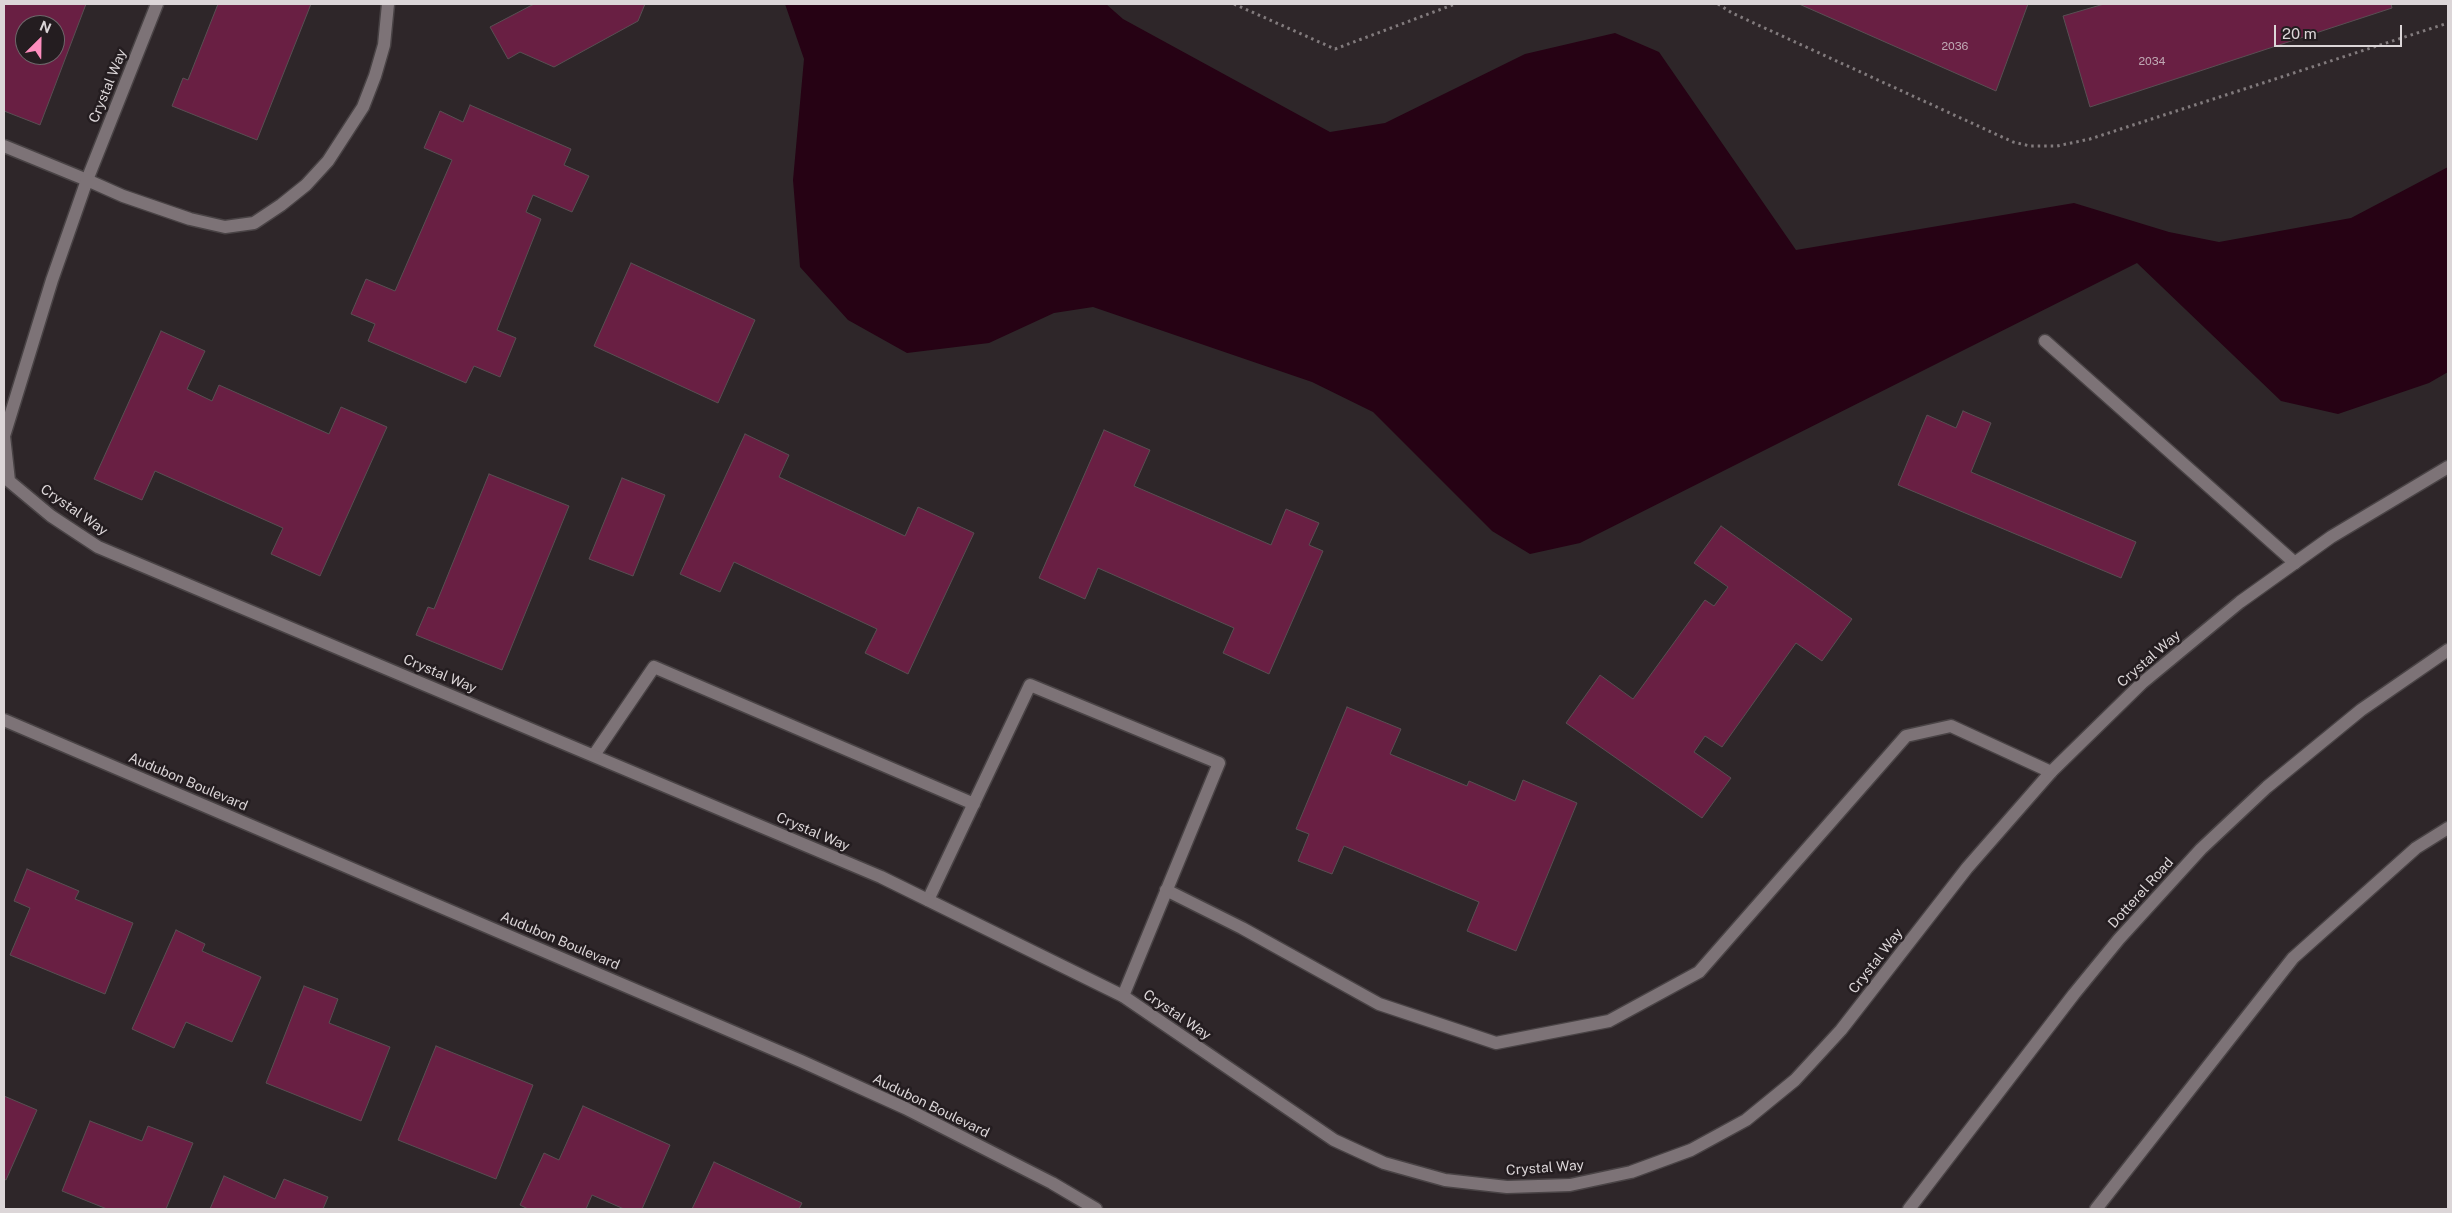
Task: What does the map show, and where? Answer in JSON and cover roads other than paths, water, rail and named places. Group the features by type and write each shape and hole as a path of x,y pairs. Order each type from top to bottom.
{"street":[{"name":"Crystal Way","path":"157,4 87,180 52,280 4,436 10,481 51,516 98,547 882,877 1123,996 1334,1140 1384,1163 1445,1180 1507,1187 1570,1184 1632,1172 1691,1150 1746,1120 1795,1080 1841,1030 1967,868 2050,772 2142,683 2240,602 2331,537 2448,467"},
{"path":"4,146 123,196 190,219 225,226 254,223 281,205 306,184 328,160 347,134 363,106 375,76 384,45 388,4"},
{"path":"2045,341 2295,563"},
{"name":"Dotterel Road","path":"1909,1209 2080,987 2119,939 2201,849 2267,786 2361,710 2448,650"},
{"path":"594,755 654,667 974,804"},
{"path":"928,900 1030,685 1219,763 1123,996"},
{"name":"Audubon Boulevard","path":"4,720 801,1060 905,1108 1052,1183 1096,1209"},
{"path":"1166,890 1242,928 1379,1004 1496,1042 1609,1021 1699,972 1906,736 1951,726 2050,772"},
{"path":"2096,1209 2294,958 2416,848 2448,828"}]}
